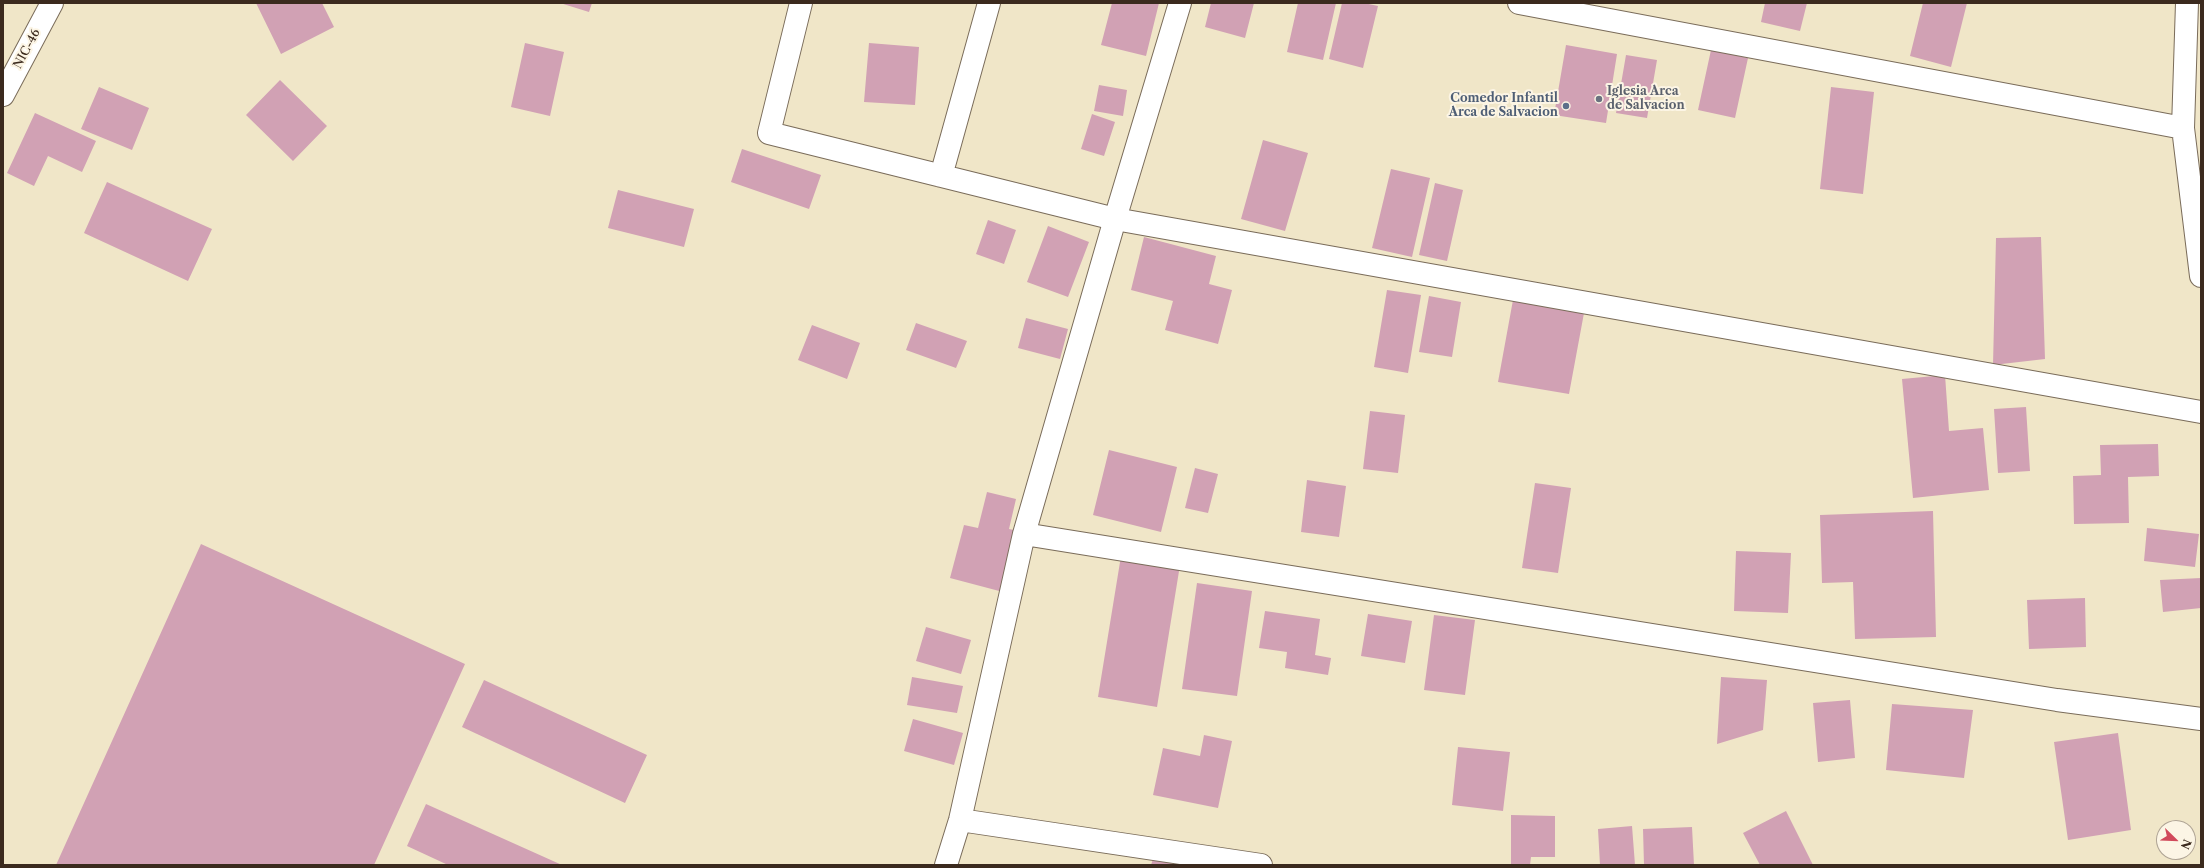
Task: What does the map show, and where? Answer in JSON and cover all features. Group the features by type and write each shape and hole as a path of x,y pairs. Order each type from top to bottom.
{"street":[{"name":"NIC-46","path":"3,95 52,3"},
{"path":"801,3 769,133 1115,219 2201,412"},
{"path":"941,176 989,3"},
{"path":"946,865 960,820 1024,534 1115,219 1180,3"},
{"path":"1519,3 2182,128"},
{"path":"2187,3 2182,128 2201,276"},
{"path":"1024,534 2049,699 2201,719"},
{"path":"960,820 1261,865"}],"building":[{"path":"256,3 322,3 334,27 281,54"},
{"path":"560,3 592,3 589,12"},
{"path":"1112,3 1159,3 1146,56 1101,45"},
{"path":"1211,3 1254,3 1245,38 1205,27"},
{"path":"1298,3 1336,3 1323,60 1287,52"},
{"path":"1342,3 1364,3 1378,6 1363,68 1329,59"},
{"path":"1765,3 1807,3 1800,31 1761,22"},
{"path":"1923,3 1967,3 1951,67 1910,56"},
{"path":"525,43 564,52 550,116 511,107"},
{"path":"869,43 919,47 915,105 864,102"},
{"path":"1566,45 1617,54 1606,123 1554,115"},
{"path":"1711,50 1748,58 1735,118 1698,110"},
{"path":"1626,55 1657,60 1647,118 1616,113"},
{"path":"280,80 327,126 293,161 246,115"},
{"path":"1099,85 1127,90 1123,116 1094,111"},
{"path":"99,87 149,108 132,150 81,129"},
{"path":"1831,87 1874,92 1863,194 1820,189"},
{"path":"35,113 96,141 82,172 48,156 34,186 7,173"},
{"path":"1092,114 1115,122 1104,156 1081,149"},
{"path":"1263,140 1308,153 1285,231 1241,219"},
{"path":"742,149 821,175 809,209 731,182"},
{"path":"1391,169 1430,178 1412,257 1372,248"},
{"path":"107,182 212,229 188,281 84,233"},
{"path":"1435,183 1463,190 1447,261 1419,255"},
{"path":"618,190 694,209 684,247 608,228"},
{"path":"988,220 1016,230 1004,264 976,254"},
{"path":"1048,226 1089,242 1068,297 1027,282"},
{"path":"1144,237 1216,256 1209,284 1232,290 1218,344 1165,330 1173,301 1131,290"},
{"path":"2041,237 2045,359 1993,365 1996,238"},
{"path":"1387,290 1421,295 1408,373 1374,367"},
{"path":"1429,296 1461,302 1452,357 1419,352"},
{"path":"1513,300 1584,313 1569,394 1498,382"},
{"path":"1026,318 1068,329 1060,359 1018,348"},
{"path":"916,323 967,341 956,368 906,350"},
{"path":"812,325 860,343 847,379 798,360"},
{"path":"1945,375 1949,431 1983,428 1989,490 1913,498 1902,379"},
{"path":"2026,407 2030,471 1998,473 1994,409"},
{"path":"1370,411 1405,415 1398,473 1363,469"},
{"path":"2158,444 2159,476 2128,477 2129,523 2074,524 2073,476 2101,475 2100,445"},
{"path":"1109,450 1177,467 1161,532 1093,515"},
{"path":"1195,468 1218,474 1208,513 1185,508"},
{"path":"1307,480 1346,486 1339,537 1301,532"},
{"path":"1535,483 1571,488 1558,573 1522,568"},
{"path":"987,492 1016,499 1009,529 1019,531 1003,592 950,578 964,525 978,528"},
{"path":"1933,511 1936,637 1855,639 1853,582 1822,583 1820,515"},
{"path":"2147,528 2199,534 2195,567 2144,561"},
{"path":"201,544 465,664 374,865 56,865"},
{"path":"1736,551 1791,553 1788,613 1734,611"},
{"path":"1121,556 1180,565 1157,707 1098,697"},
{"path":"2201,578 2201,608 2163,612 2160,580"},
{"path":"1197,583 1252,591 1237,696 1182,689"},
{"path":"2085,598 2086,647 2029,649 2027,600"},
{"path":"1265,611 1320,619 1315,655 1331,658 1328,675 1285,668 1287,652 1259,648"},
{"path":"1368,614 1412,621 1405,663 1361,656"},
{"path":"1434,615 1475,620 1465,695 1424,690"},
{"path":"926,627 971,640 961,674 916,661"},
{"path":"912,677 963,686 957,713 907,705"},
{"path":"1721,677 1767,680 1763,730 1717,744"},
{"path":"484,680 647,755 625,803 462,727"},
{"path":"1850,700 1855,758 1818,762 1813,703"},
{"path":"1892,704 1973,710 1964,778 1886,770"},
{"path":"913,719 963,733 954,765 904,751"},
{"path":"2118,733 2131,830 2068,840 2054,742"},
{"path":"1204,735 1232,741 1218,808 1153,795 1163,748 1200,756"},
{"path":"1458,747 1510,752 1503,811 1452,805"},
{"path":"426,804 562,865 448,865 407,846"},
{"path":"1786,811 1813,865 1760,865 1743,833"},
{"path":"1511,815 1555,816 1555,857 1531,857 1530,865 1511,865"},
{"path":"1632,826 1635,865 1600,865 1598,829"},
{"path":"1692,827 1694,865 1644,865 1643,829"},
{"path":"1153,859 1174,864 1174,865 1151,865"}],"place":[{"name":"Iglesia Arca de Salvacion","path":"1599,99"},
{"name":"Comedor Infantil Arca de Salvacion","path":"1566,106"}]}
